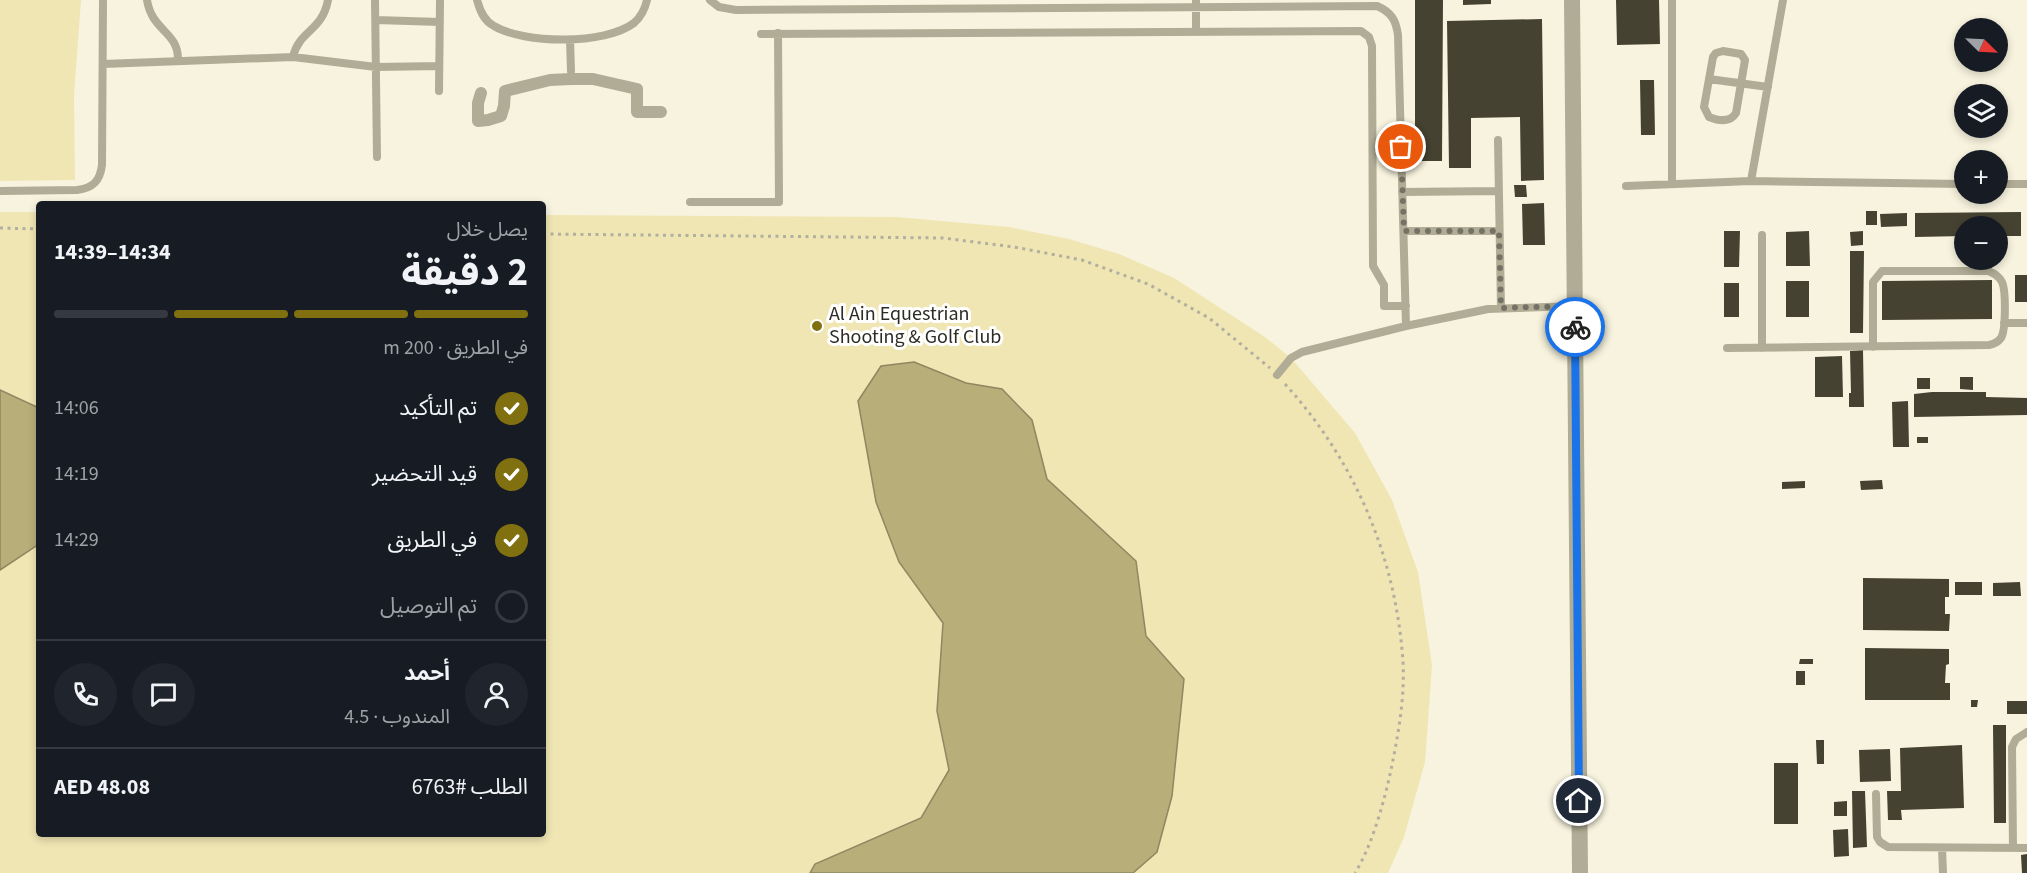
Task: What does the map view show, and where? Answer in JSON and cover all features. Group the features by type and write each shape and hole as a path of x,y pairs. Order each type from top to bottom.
{"street":[{"path":"1572,0 1580,873"},
{"path":"481,93 478,103 478,121 501,116 505,91 550,80 593,79 637,89 638,112 661,112"}],"lane":[{"path":"0,191 77,190 86,189 97,181 102,165 103,0"},
{"path":"147,0 155,23 176,44 178,61"},
{"path":"293,57 299,42 322,19 328,0"},
{"path":"375,0 377,157"},
{"path":"439,91 440,0"},
{"path":"477,0 485,19 494,26 522,36 570,40 611,33 632,24 639,18 647,0"},
{"path":"710,0 719,7 736,10 970,4 1196,3 1368,5 1386,10 1393,17 1398,35 1406,326"},
{"path":"1672,0 1672,183"},
{"path":"1751,181 1783,0"},
{"path":"1196,3 1196,31"},
{"path":"376,20 440,22"},
{"path":"761,34 1361,31 1369,37 1372,46 1373,266 1384,285 1384,306 1406,306"},
{"path":"690,202 779,202 778,33"},
{"path":"570,40 571,79"},
{"path":"1723,51 1738,53 1744,57 1741,83 1736,113 1731,119 1712,118 1705,111 1713,57 1716,53 1723,51"},
{"path":"103,64 293,57 376,67 439,66"},
{"path":"1709,79 1768,87"},
{"path":"1498,140 1501,308"},
{"path":"1626,186 1751,181 1954,184"},
{"path":"2008,184 2027,184"},
{"path":"1402,192 1499,192"},
{"path":"1404,231 1499,231"},
{"path":"1762,235 1762,348"},
{"path":"1727,348 1873,347 1989,345 2001,338 2004,323 2004,286 1999,276 1988,271 1886,270 1878,273 1873,282 1873,347"},
{"path":"1277,375 1291,358 1302,352 1406,326 1488,309 1575,306"},
{"path":"2004,323 2027,323"},
{"path":"2013,848 2013,747 2016,740 2027,732"},
{"path":"1876,794 1877,837 1884,845 1893,848 2027,848"},
{"path":"1942,848 1943,873"}],"path":[{"path":"0,228 36,229"},
{"path":"546,234 943,238 1014,247 1082,260 1148,284 1209,318 1264,361 1311,413 1349,472 1378,536 1396,603 1403,664 1399,734 1384,803 1355,873"}],"shaded area":[{"path":"0,0 81,0 74,95 75,180 0,181"},
{"path":"0,212 36,212 36,837 546,837 546,215 896,217 1009,227 1069,239 1119,254 1174,278 1265,337 1291,358 1355,433 1392,500 1418,572 1432,665 1425,762 1404,837 1388,873 0,873"},
{"path":"914,362 966,383 1002,389 1032,420 1047,479 1136,561 1146,636 1184,679 1172,796 1157,852 1133,873 810,873 815,864 921,818 949,770 937,711 943,623 899,562 876,502 858,401 881,366"},
{"path":"0,390 36,407 36,546 0,570"}],"building":[{"path":"1415,0 1443,0 1442,161 1415,161"},
{"path":"1463,0 1491,0 1491,4 1463,5"},
{"path":"1616,0 1659,0 1660,44 1617,45"},
{"path":"1542,19 1544,180 1521,181 1520,117 1471,118 1471,168 1449,168 1447,21"},
{"path":"1640,80 1654,80 1655,135 1641,135"},
{"path":"1514,185 1526,185 1527,197 1515,197"},
{"path":"1544,203 1545,245 1523,245 1522,204"},
{"path":"1866,211 1877,211 1877,225 1866,225"},
{"path":"2021,212 2021,236 2008,236 2008,216 1954,216 1954,236 1915,237 1915,213"},
{"path":"1907,213 1907,226 1881,227 1880,214"},
{"path":"1724,231 1740,231 1739,267 1724,267"},
{"path":"1809,231 1810,266 1786,266 1786,232"},
{"path":"1863,231 1863,245 1851,246 1850,232"},
{"path":"1850,251 1864,251 1863,333 1850,333"},
{"path":"2015,275 2027,275 2027,302 2015,302"},
{"path":"1992,280 1992,319 1882,320 1882,281"},
{"path":"1786,281 1809,281 1809,317 1786,317"},
{"path":"1724,283 1739,283 1739,317 1724,317"},
{"path":"1863,350 1864,407 1849,407 1850,351"},
{"path":"1842,356 1843,397 1815,397 1815,357"},
{"path":"1960,377 1973,377 1973,390 1960,389"},
{"path":"1917,378 1930,378 1930,389 1917,389"},
{"path":"1986,392 1986,397 2027,398 2027,415 1914,417 1914,394"},
{"path":"1908,401 1909,447 1893,447 1892,402"},
{"path":"1917,437 1928,437 1928,443 1917,443"},
{"path":"1882,480 1883,489 1861,490 1860,481"},
{"path":"1805,481 1805,488 1782,489 1782,482"},
{"path":"1863,578 1949,579 1949,597 1945,597 1945,614 1950,614 1949,631 1863,630"},
{"path":"1955,582 1982,582 1982,595 1955,595"},
{"path":"2020,582 2021,596 1993,596 1993,583"},
{"path":"1865,648 1949,649 1945,683 1950,683 1950,700 1865,700"},
{"path":"1800,659 1813,659 1813,664 1799,664"},
{"path":"1796,671 1805,671 1805,685 1796,685"},
{"path":"1971,700 1978,700 1977,707 1971,707"},
{"path":"2007,701 2027,701 2027,714 2007,714"},
{"path":"1993,725 2006,725 2006,823 1994,823"},
{"path":"1816,740 1824,740 1824,764 1817,764"},
{"path":"1962,745 1964,808 1901,810 1902,820 1888,820 1887,791 1901,791 1900,748"},
{"path":"1890,749 1891,781 1860,782 1859,750"},
{"path":"1774,763 1798,763 1798,824 1774,824"},
{"path":"1852,791 1865,791 1867,847 1853,848"},
{"path":"1847,801 1847,816 1834,816 1834,802"},
{"path":"1848,829 1849,856 1834,857 1833,830"},
{"path":"2027,854 2027,873 2022,873 2021,855"}],"way so far":[{"path":"1401,147 1404,231 1499,231 1501,308 1575,306 1575,327"}],"place":[{"name":"Al Ain Equestrian Shooting & Golf Club","path":"817,326"}],"route":[{"path":"1575,327 1579,801"}]}
